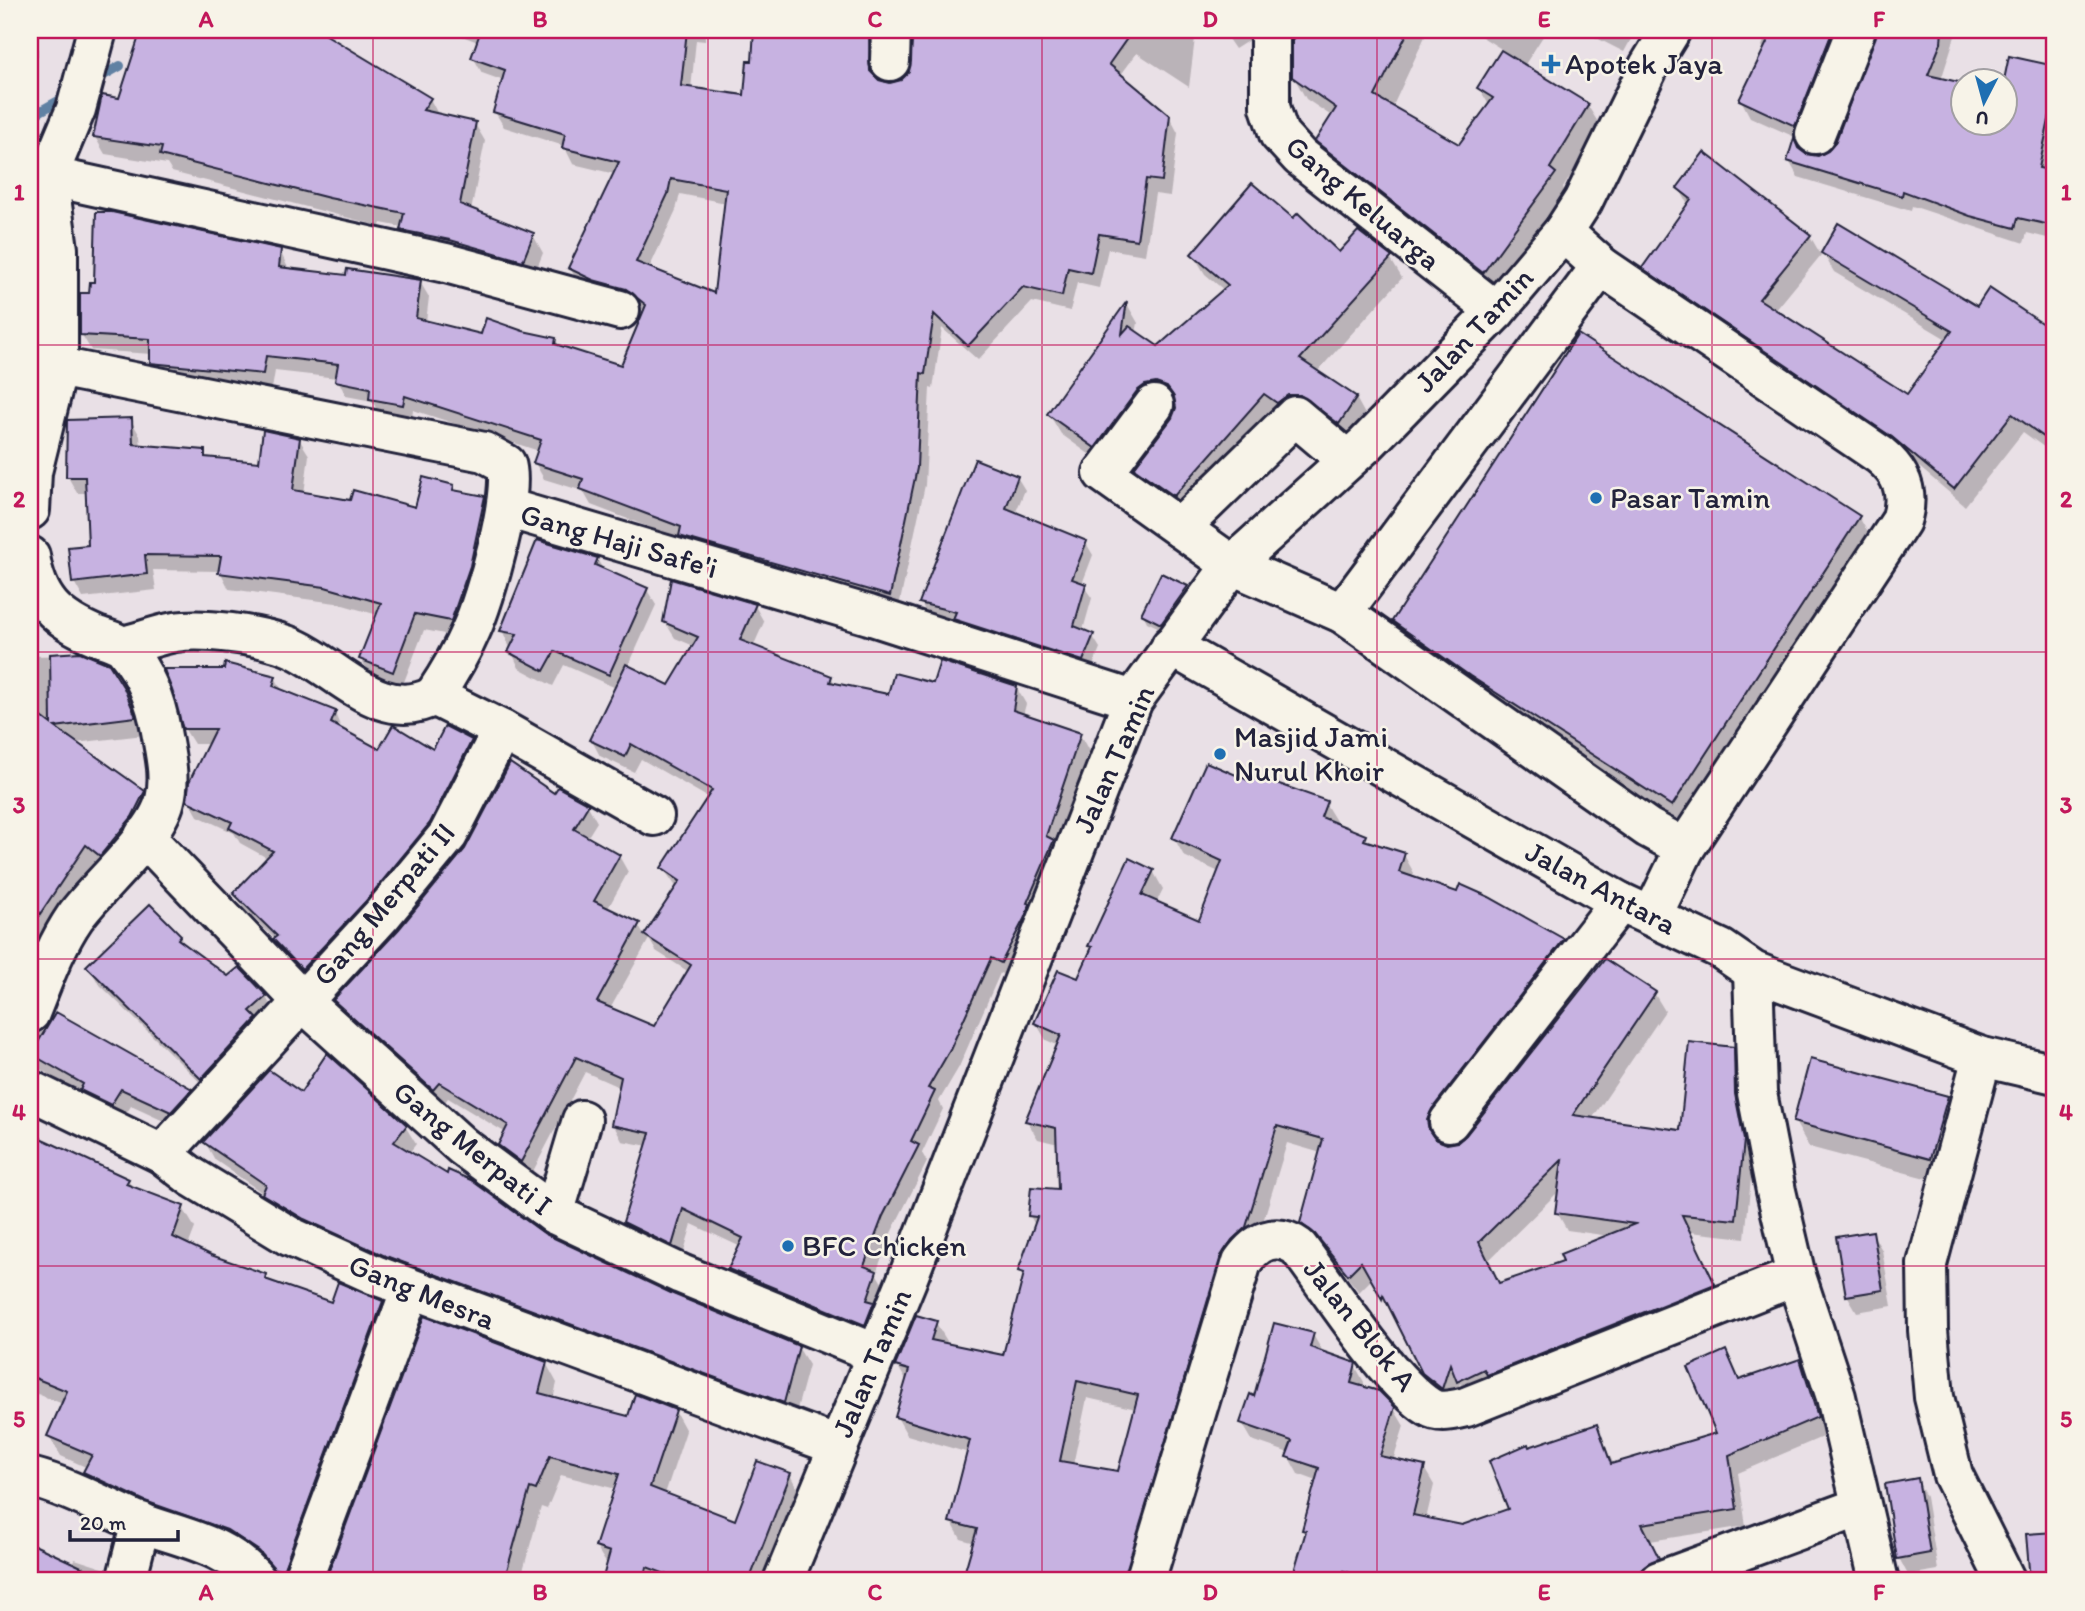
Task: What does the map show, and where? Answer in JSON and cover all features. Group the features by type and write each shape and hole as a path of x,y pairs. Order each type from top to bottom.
{"street":[{"name":"Gang Keluarga","path":"1269,30 1270,107 1279,134 1300,157 1496,311"},
{"name":"Jalan Tamin","path":"783,1581 912,1268 1133,700 1231,565 1348,460 1496,311 1563,232 1583,201 1649,66 1671,30"},
{"path":"1815,134 1856,30"},
{"path":"30,510 31,471 58,366 58,249 48,176 76,109 95,41"},
{"path":"48,176 446,262 620,310"},
{"path":"1449,1122 1636,909 1685,848 1900,521 1906,507 1905,492 1894,467 1880,454 1601,266 1563,232"},
{"path":"1342,613 1601,266"},
{"name":"Gang Haji Safe'i","path":"58,366 484,452 506,464 510,477 507,508 869,615 1133,700"},
{"path":"1154,405 1103,473 1231,565 1342,613 1648,828 1685,848"},
{"path":"1180,528 1295,416 1348,460"},
{"path":"123,646 173,632 196,630 252,638 285,645 311,657 365,693 387,702 421,704 435,696 472,629 507,508"},
{"path":"30,556 36,583 56,615 73,626 123,646 145,676 159,718 168,771 165,802 144,836 75,918 56,951 30,1013"},
{"name":"Jalan Antara","path":"1171,646 1636,909 1721,949 1753,971 1982,1057 2055,1074"},
{"path":"435,696 502,730 654,816"},
{"name":"Gang Merpati II","path":"162,1154 382,915 447,835 502,730"},
{"name":"Gang Merpati I","path":"144,836 302,1001 462,1146 554,1214 681,1274 875,1353"},
{"path":"1753,971 1757,1093 1796,1276 1836,1396 1879,1581"},
{"path":"1982,1057 1927,1264 1928,1330 1934,1397 1953,1475 2006,1581"},
{"name":"Gang Mesra","path":"30,1090 162,1154 192,1177 289,1236 411,1289 838,1446"},
{"path":"554,1214 582,1120"},
{"name":"Jalan Blok A","path":"1145,1581 1242,1262 1252,1247 1276,1239 1289,1241 1298,1247 1389,1367 1421,1400 1438,1410 1466,1407 1796,1276"},
{"path":"302,1581 411,1289"},
{"path":"30,1477 53,1483 141,1522 209,1546 236,1561 257,1581"},
{"path":"1659,1581 1860,1507"},
{"path":"126,1581 141,1522"}],"building":[{"path":"141,30 318,30 431,98 423,110 476,122 460,204 534,233 523,261 450,240 400,230 404,213 329,198 160,155 162,147 93,137 102,95 119,98"},
{"path":"481,30 687,30 681,86 744,95 747,61 752,61 754,30 869,30 870,71 879,80 890,83 901,80 909,72 913,30 1066,30 1128,37 1109,64 1170,115 1162,181 1146,179 1137,240 1099,234 1091,273 1068,268 1062,296 1023,287 968,346 934,314 925,374 921,373 917,468 890,596 679,536 681,527 580,489 583,479 533,463 541,440 405,396 403,405 369,399 370,388 335,381 338,364 266,356 263,374 150,363 150,339 80,335 80,293 89,293 90,282 94,282 96,212 112,212 281,249 279,267 346,275 347,269 421,280 416,318 481,334 486,318 523,331 556,338 555,344 621,365 646,305 626,289 593,280 568,268 619,162 562,148 565,134 493,112 505,70 471,58","holes":["671,179 726,189 714,293 636,262 668,194"]},
{"path":"1299,30 1409,30 1375,96 1459,144 1493,98 1477,88 1501,50 1589,104 1550,168 1556,173 1483,273 1315,141 1336,108 1292,77 1292,40"},
{"path":"1773,30 1833,30 1795,126 1739,100"},
{"path":"1877,30 1942,30 1941,43 1928,75 1948,80 1948,136 2018,136 2018,66 2007,66 2009,56 2055,66 2055,91 2039,168 2055,171 2055,226 2018,218 2015,228 1970,216 1903,191 1902,196 1787,161 1794,138 1798,148 1806,154 1818,156 1828,151 1835,143"},
{"path":"1704,152 1811,235 1759,299 1907,394 1952,331 1821,253 1838,223 1977,306 1989,288 2055,332 2055,445 2012,414 1954,489 1892,437 1642,268 1691,199 1677,188"},
{"path":"1252,183 1293,218 1298,213 1339,252 1358,231 1392,257 1300,359 1357,397 1339,424 1300,395 1288,395 1277,403 1264,394 1174,496 1134,468 1172,418 1176,408 1174,397 1167,387 1156,383 1145,385 1137,391 1095,448 1047,414 1127,301 1122,334 1129,326 1158,346 1228,285 1191,254"},
{"path":"1578,334 1860,516 1672,806 1470,676 1392,621"},
{"path":"132,418 133,444 205,450 205,457 259,462 263,430 300,438 293,490 350,500 353,490 415,507 423,477 454,485 453,490 485,496 470,566 451,621 415,614 393,672 359,659 381,603 325,587 218,573 221,556 145,555 147,574 72,583 68,547 88,545 85,477 66,477 67,420"},
{"path":"975,459 1018,476 1006,508 1087,541 1072,579 1086,584 1074,626 1094,634 1083,661 953,619 956,612 919,603"},
{"path":"537,540 598,558 595,565 648,588 609,675 555,651 544,671 508,652 517,634 500,631"},
{"path":"1161,573 1188,586 1161,624 1141,614"},
{"path":"671,579 756,604 740,640 832,676 830,682 888,694 894,673 933,683 940,661 1017,686 1013,710 1081,733 1046,836 1054,840 1027,903 1030,904 1024,919 1001,963 991,958 950,1050 928,1088 935,1091 911,1141 919,1145 883,1216 864,1266 877,1271 867,1300 874,1302 865,1325 728,1269 743,1238 683,1209 672,1246 623,1222 650,1133 611,1125 621,1077 576,1057 521,1162 498,1145 508,1125 439,1083 433,1090 333,1000 399,929 465,849 510,763 554,793 558,787 589,804 574,829 620,855 594,901 640,923 597,1002 654,1026 691,965 644,935 680,881 661,868 712,790 631,744 625,757 589,740 626,664 669,685 698,637 663,622"},
{"path":"80,652 109,664 124,688 136,717 55,727 145,791 132,817 100,856 86,845 30,929 30,708 51,724 50,654"},
{"path":"225,663 276,676 273,686 336,711 331,723 379,749 393,725 433,749 445,726 472,740 430,823 366,901 302,969 273,939 277,936 233,893 273,851 229,828 232,822 187,801 189,782 215,729 183,729 164,669 224,669"},
{"path":"1206,762 1252,782 1254,775 1327,801 1321,817 1366,835 1364,840 1405,853 1399,872 1457,892 1460,884 1564,939 1432,1109 1427,1120 1429,1130 1435,1139 1447,1144 1458,1142 1466,1135 1605,959 1656,992 1573,1115 1680,1130 1689,1042 1734,1047 1735,1094 1744,1140 1736,1220 1682,1215 1715,1284 1487,1375 1484,1369 1457,1382 1450,1364 1442,1389 1422,1373 1383,1295 1382,1299 1361,1262 1348,1275 1315,1234 1300,1223 1323,1139 1277,1126 1246,1227 1232,1240 1221,1256 1124,1581 962,1581 977,1529 949,1522 970,1440 895,1417 909,1370 895,1366 916,1315 937,1321 931,1340 1003,1355 1024,1273 1018,1271 1037,1217 1028,1216 1031,1187 1058,1189 1056,1128 1025,1121 1061,1035 1034,1023 1058,970 1078,978 1092,947 1088,946 1129,858 1154,870 1142,895 1199,920 1222,861 1172,838","holes":["1562,1160 1555,1213 1635,1224 1560,1254 1563,1261 1499,1283 1479,1242","1077,1381 1138,1395 1118,1471 1060,1461"]},
{"path":"150,904 181,935 178,939 228,976 239,967 267,996 250,1011 257,1018 201,1079 86,966"},
{"path":"56,1012 192,1089 171,1112 121,1089 111,1105 80,1090 83,1084 31,1054"},
{"path":"327,1053 407,1125 394,1142 447,1174 448,1170 471,1180 545,1234 673,1294 799,1346 784,1403 383,1255 304,1219 262,1194 266,1185 203,1142 269,1070 301,1092"},
{"path":"1810,1059 1948,1096 1930,1159 1793,1122"},
{"path":"38,1137 129,1179 126,1184 184,1206 173,1237 211,1255 266,1274 265,1279 331,1302 338,1282 383,1301 283,1571 275,1569 259,1551 227,1530 145,1501 83,1472 92,1455 47,1436 67,1391 30,1376 30,1153"},
{"path":"1873,1231 1883,1290 1846,1296 1836,1237"},
{"path":"424,1316 547,1362 539,1393 628,1416 635,1394 676,1410 650,1487 735,1520 757,1461 791,1473 749,1581 684,1581 647,1567 644,1581 602,1581 610,1552 595,1547 619,1474 550,1456 536,1490 530,1488 504,1581 346,1581 327,1576"},
{"path":"1274,1323 1314,1333 1310,1347 1356,1363 1351,1383 1379,1391 1395,1407 1380,1456 1425,1466 1413,1515 1462,1525 1508,1509 1489,1461 1528,1444 1529,1447 1597,1424 1611,1464 1716,1433 1688,1367 1726,1350 1739,1380 1800,1359 1818,1417 1729,1455 1737,1509 1642,1524 1659,1558 1643,1567 1638,1581 1374,1581 1344,1571 1341,1581 1291,1581 1306,1531 1302,1530 1319,1468 1286,1457 1292,1441 1240,1423 1250,1394 1254,1396"},
{"path":"1918,1478 1930,1553 1897,1559 1885,1484"},
{"path":"2055,1532 2055,1581 2030,1581 2026,1534"},
{"path":"30,1543 105,1578 105,1581 30,1581"}],"waterway":[{"path":"95,80 120,66"},
{"path":"30,117 69,95"}],"place":[{"name":"Apotek Jaya","path":"1551,64"},
{"name":"Pasar Tamin","path":"1596,498"},
{"name":"Masjid Jami Nurul Khoir","path":"1220,754"},
{"name":"BFC Chicken","path":"788,1246"}]}
